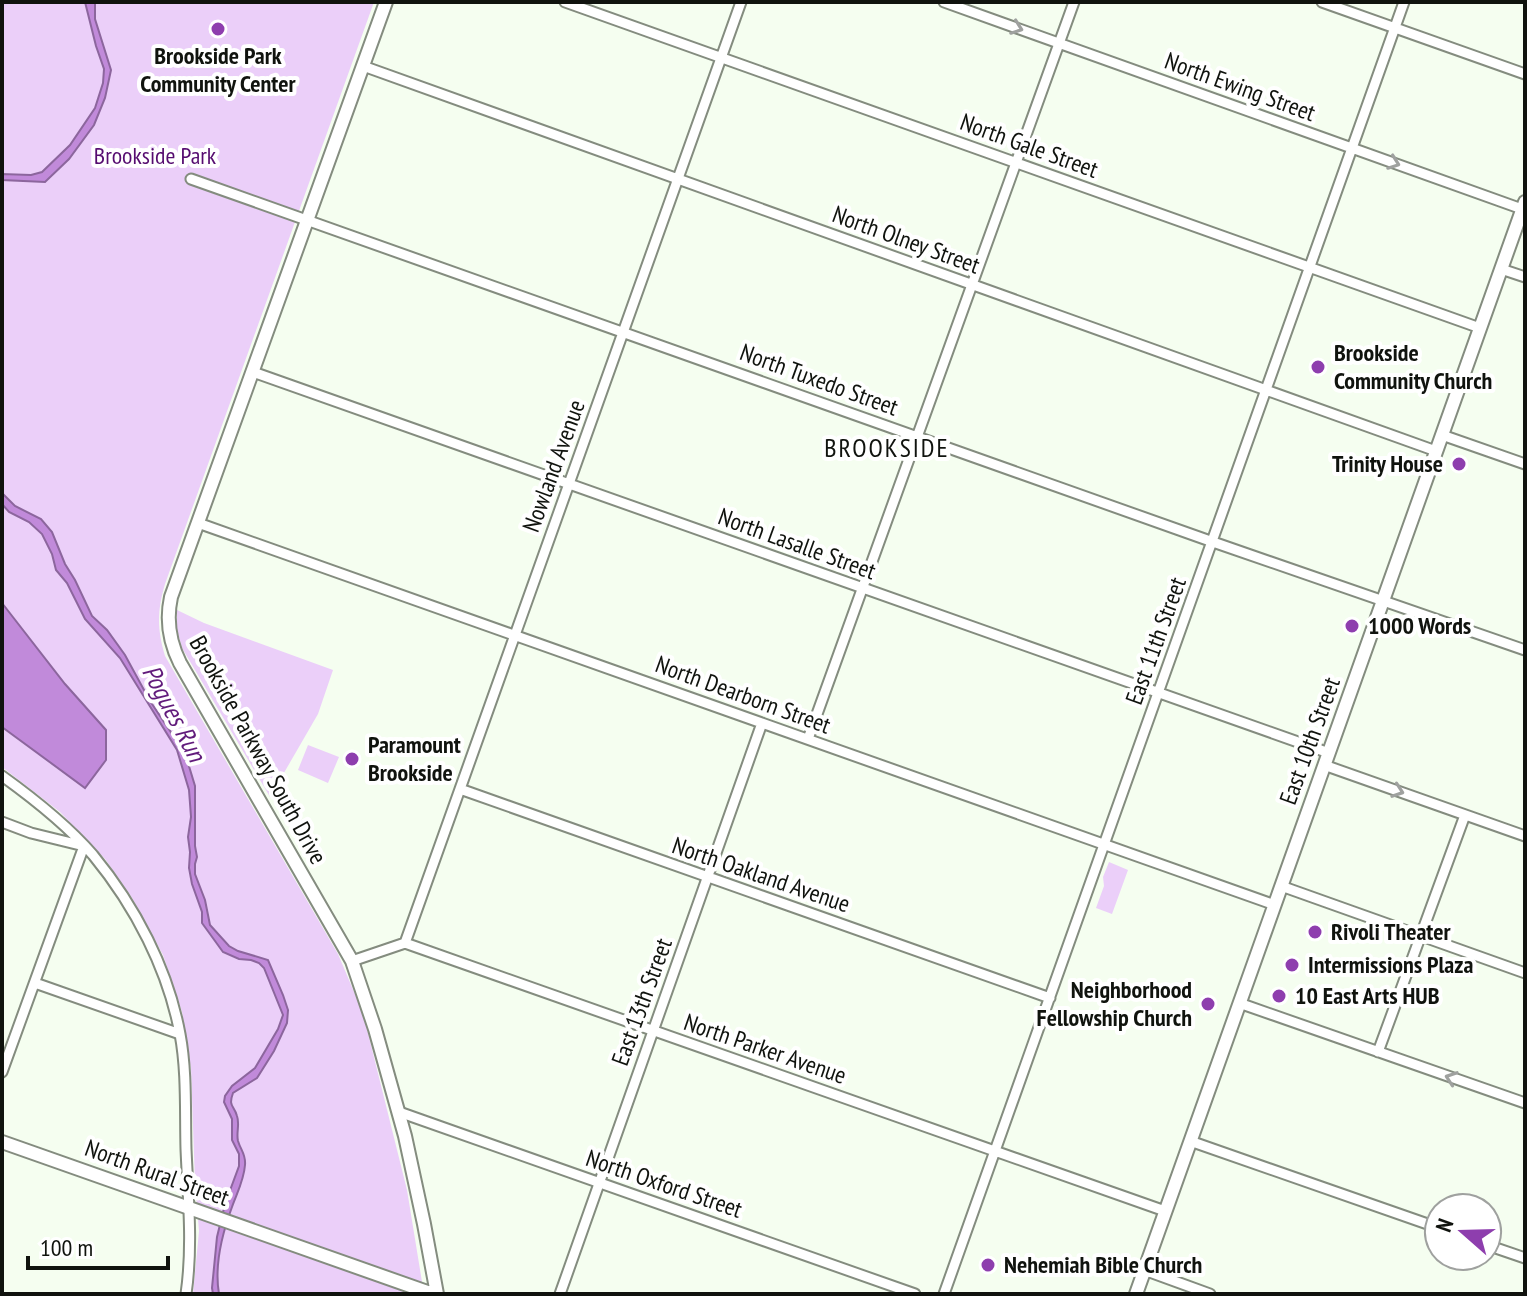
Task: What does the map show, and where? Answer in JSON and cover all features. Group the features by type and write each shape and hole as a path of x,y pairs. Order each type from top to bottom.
{"main road":[{"name":"Brookside Parkway South Drive","path":"386,2 198,523 169,607 169,626 174,651 352,961 399,1112 415,1178 435,1294"},
{"name":"East 10th Street","path":"1136,1294 1524,205"},
{"name":"North Rural Street","path":"2,1142 435,1294"}],"street":[{"name":"North Gale Street","path":"565,2 1480,328"},
{"name":"Nowland Avenue","path":"405,943 741,2"},
{"name":"North Ewing Street","path":"944,2 1353,148 1524,205"},
{"path":"808,739 1074,2"},
{"path":"1322,2 1525,74"},
{"name":"East 11th Street","path":"944,1294 1404,2"},
{"name":"North Olney Street","path":"363,66 1436,451"},
{"name":"North Tuxedo Street","path":"191,179 1525,650"},
{"path":"1501,269 1525,277"},
{"name":"North Lasalle Street","path":"253,372 1158,693 1525,836"},
{"path":"1442,435 1525,464"},
{"name":"North Dearborn Street","path":"198,523 1275,905"},
{"name":"East 13th Street","path":"560,1294 762,723"},
{"path":"2,776 47,811 84,846 111,878 138,920 172,1001 183,1052 190,1248 186,1294"},
{"name":"North Oakland Avenue","path":"460,789 1050,998"},
{"path":"1378,1052 1465,815"},
{"path":"2,822 31,833 84,846"},
{"path":"2,1072 84,846"},
{"path":"1281,886 1525,973"},
{"path":"352,961 405,943"},
{"name":"North Parker Avenue","path":"405,943 1165,1211"},
{"path":"35,983 180,1034"},
{"path":"1239,1003 1525,1103"},
{"name":"North Oxford Street","path":"399,1112 915,1294"},
{"path":"1190,1141 1423,1222"},
{"path":"1503,1250 1525,1258"},
{"path":"1144,1270 1210,1294"}],"green space":[{"name":"Brookside Park","path":"2,2 374,2 165,584 159,620 165,656 338,954 363,1013 407,1190 424,1294 193,1294 199,1231 191,1069 182,1012 163,955 132,898 105,859 60,812 2,767"},
{"path":"177,610 204,623 333,670 318,714 270,797 182,648 177,630"},
{"path":"308,745 339,757 328,783 298,770"},
{"path":"1109,862 1128,870 1112,914 1096,908"}],"shaded area":[{"path":"85,2 95,2 95,19 111,70 105,98 94,125 69,159 45,182 2,180 2,174 31,175 42,172 70,145 95,108 104,69"},
{"path":"2,493 15,506 41,519 52,532 92,616 107,630 125,655 150,701 185,753 195,786 195,874 210,925 229,946 268,960 288,1010 287,1023 257,1078 233,1093 231,1104 238,1119 238,1141 245,1165 220,1250 219,1294 213,1294 212,1288 217,1237 239,1166 225,1096 232,1086 255,1068 283,1015 264,968 259,963 223,952 202,923 202,912 189,868 189,790 177,750 120,658 85,619 67,583 56,570 42,534 29,522 9,512 2,504"},
{"path":"2,603 65,684 106,730 106,760 85,788 2,727"}],"place":[{"name":"Brookside Park Community Center","path":"218,29"},
{"name":"Brookside Community Church","path":"1318,367"},
{"name":"Trinity House","path":"1459,464"},
{"name":"1000 Words","path":"1352,626"},
{"name":"Paramount Brookside","path":"352,759"},
{"name":"Rivoli Theater","path":"1315,932"},
{"name":"Intermissions Plaza","path":"1292,965"},
{"name":"10 East Arts HUB","path":"1279,996"},
{"name":"Neighborhood Fellowship Church","path":"1208,1004"},
{"name":"Nehemiah Bible Church","path":"988,1265"}],"district":[{"name":"BROOKSIDE","path":"887,448"}],"water label":[{"name":"Pogues Run","path":"174,713"}]}
